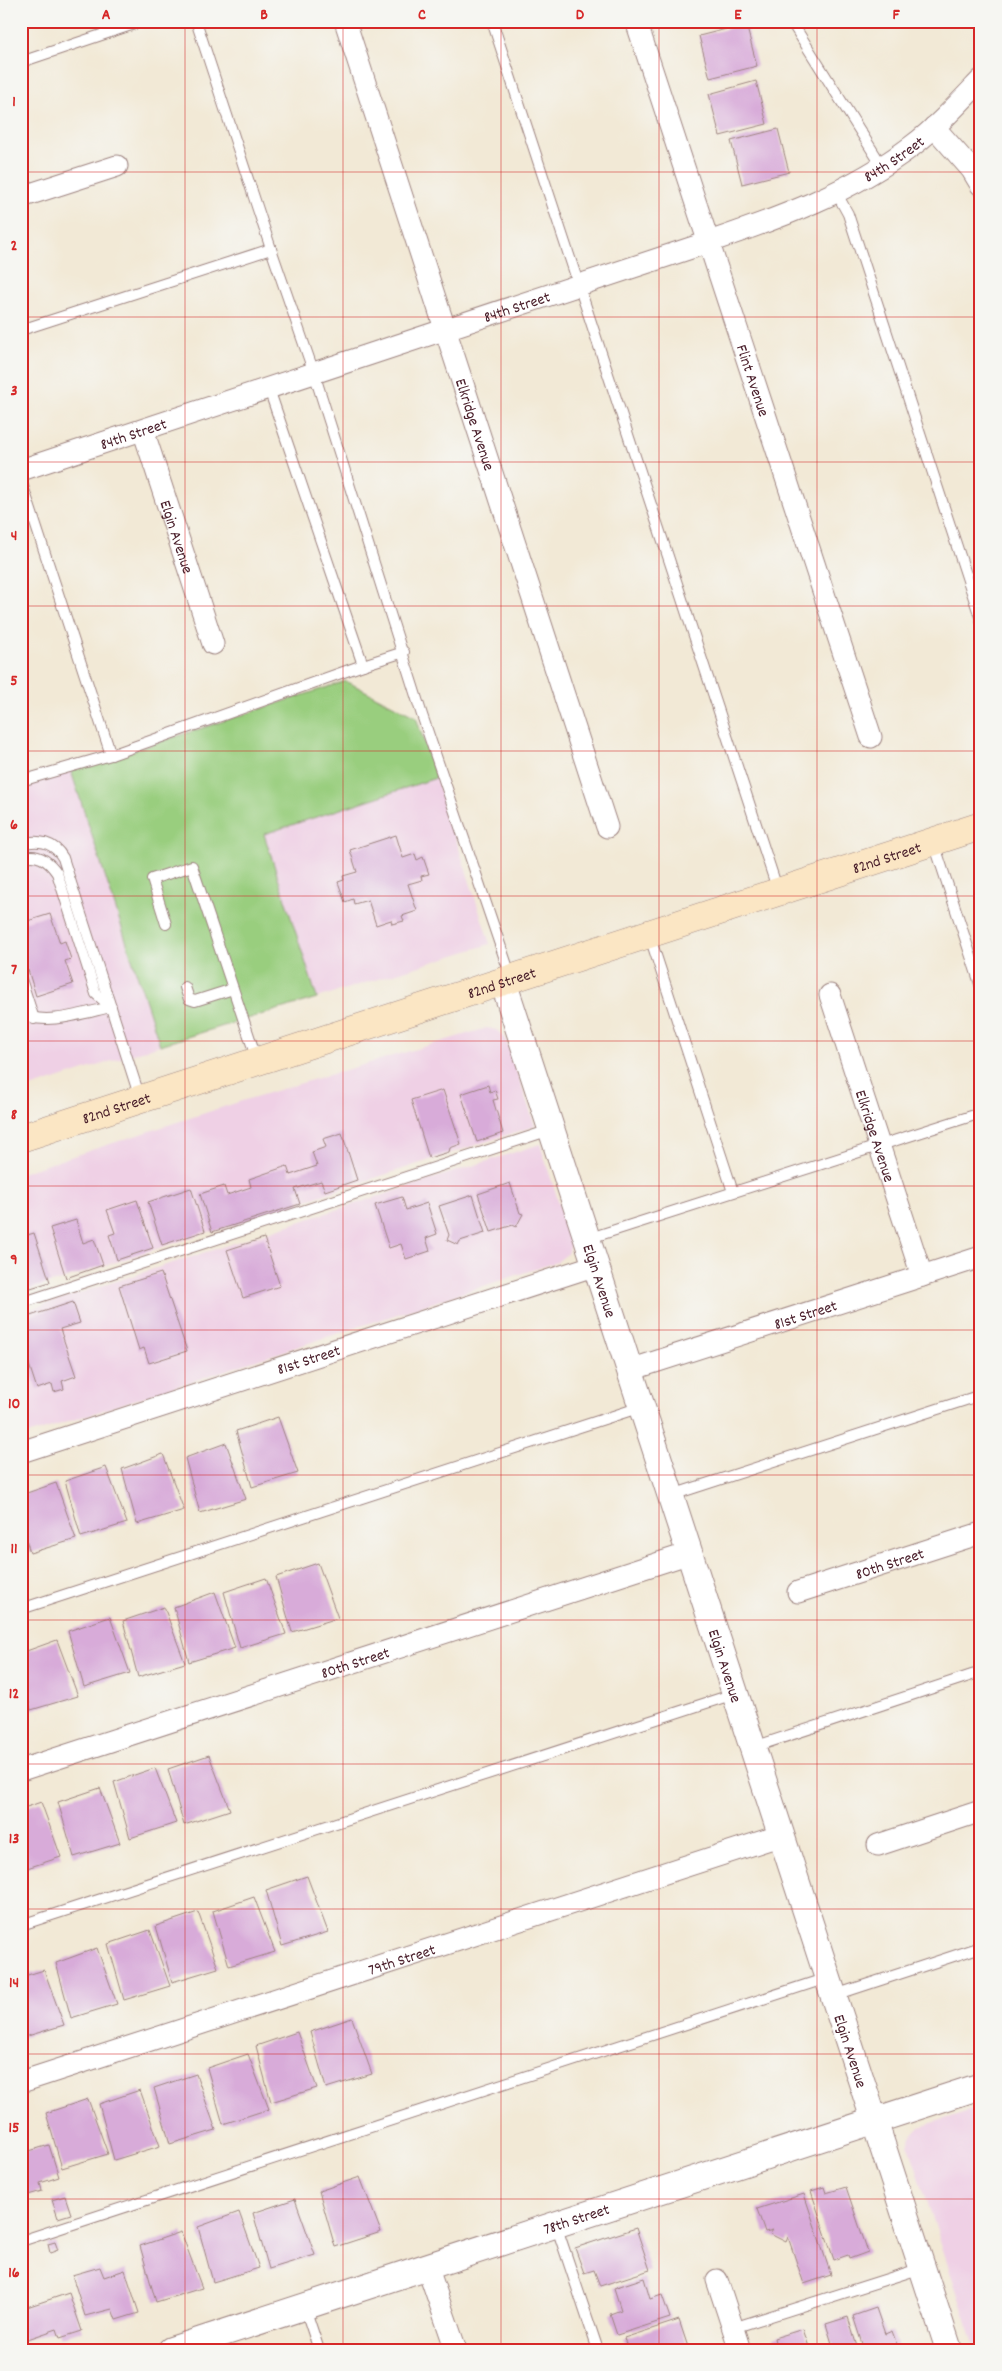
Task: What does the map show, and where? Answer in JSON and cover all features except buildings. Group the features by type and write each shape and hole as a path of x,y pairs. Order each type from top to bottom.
{"main road":[{"name":"82nd Street","path":"21,1138 981,826"}],"street":[{"name":"Elkridge Avenue","path":"345,21 607,827"},
{"name":"Flint Avenue","path":"636,21 872,737"},
{"name":"84th Street","path":"21,470 774,220 836,192 882,166 934,127 981,80"},
{"path":"934,127 956,150 981,185"},
{"path":"21,197 117,166"},
{"name":"Elgin Avenue","path":"143,430 213,644"},
{"name":"Elgin Avenue","path":"507,980 587,1239 949,2350"},
{"name":"Elkridge Avenue","path":"830,995 922,1276"},
{"name":"81st Street","path":"630,1370 981,1257"},
{"name":"81st Street","path":"21,1452 596,1265"},
{"name":"80th Street","path":"798,1592 981,1533"},
{"name":"80th Street","path":"21,1770 690,1553"},
{"path":"878,1845 981,1811"},
{"name":"79th Street","path":"21,2082 782,1835"},
{"name":"78th Street","path":"170,2350 981,2086"},
{"path":"427,2266 456,2350"},
{"path":"717,2280 740,2350"}],"lane":[{"path":"21,62 143,21"},
{"path":"196,21 314,373 507,980"},
{"path":"492,21 778,892"},
{"path":"791,21 882,166"},
{"path":"836,192 848,214 981,620"},
{"path":"21,330 271,249"},
{"path":"269,389 363,665"},
{"path":"21,480 111,755"},
{"path":"21,781 111,755 404,652"},
{"path":"21,844 38,841 46,843 54,846 63,858 140,1100"},
{"path":"933,841 981,987"},
{"path":"21,858 33,855 52,866 56,873 96,994 111,1007"},
{"path":"166,924 152,879 192,866 257,1061"},
{"path":"649,934 733,1192"},
{"path":"21,979 34,1019"},
{"path":"185,987 189,999 195,1001 233,989"},
{"path":"21,1012 34,1019 47,1020 111,1007"},
{"path":"587,1239 981,1113"},
{"path":"21,1303 552,1130"},
{"path":"671,1496 981,1395"},
{"path":"21,1609 642,1407"},
{"path":"753,1747 981,1672"},
{"path":"21,1925 736,1694"},
{"path":"21,2241 831,1987 981,1947"},
{"path":"556,2224 598,2350"},
{"path":"733,2328 922,2268"},
{"path":"304,2306 319,2350"}],"shaded area":[{"path":"71,771 160,1045 21,1091 21,787"},
{"path":"436,778 490,944 317,998 264,834"},
{"path":"487,1028 497,1030 506,1040 535,1126 21,1293 21,1173 245,1100"},
{"path":"540,1144 571,1241 567,1254 557,1262 21,1437 21,1312"},
{"path":"981,2107 981,2350 976,2350 909,2146 911,2137 920,2127"}],"green space":[{"path":"346,681 416,717 436,778 264,834 317,998 160,1045 71,771"}]}
